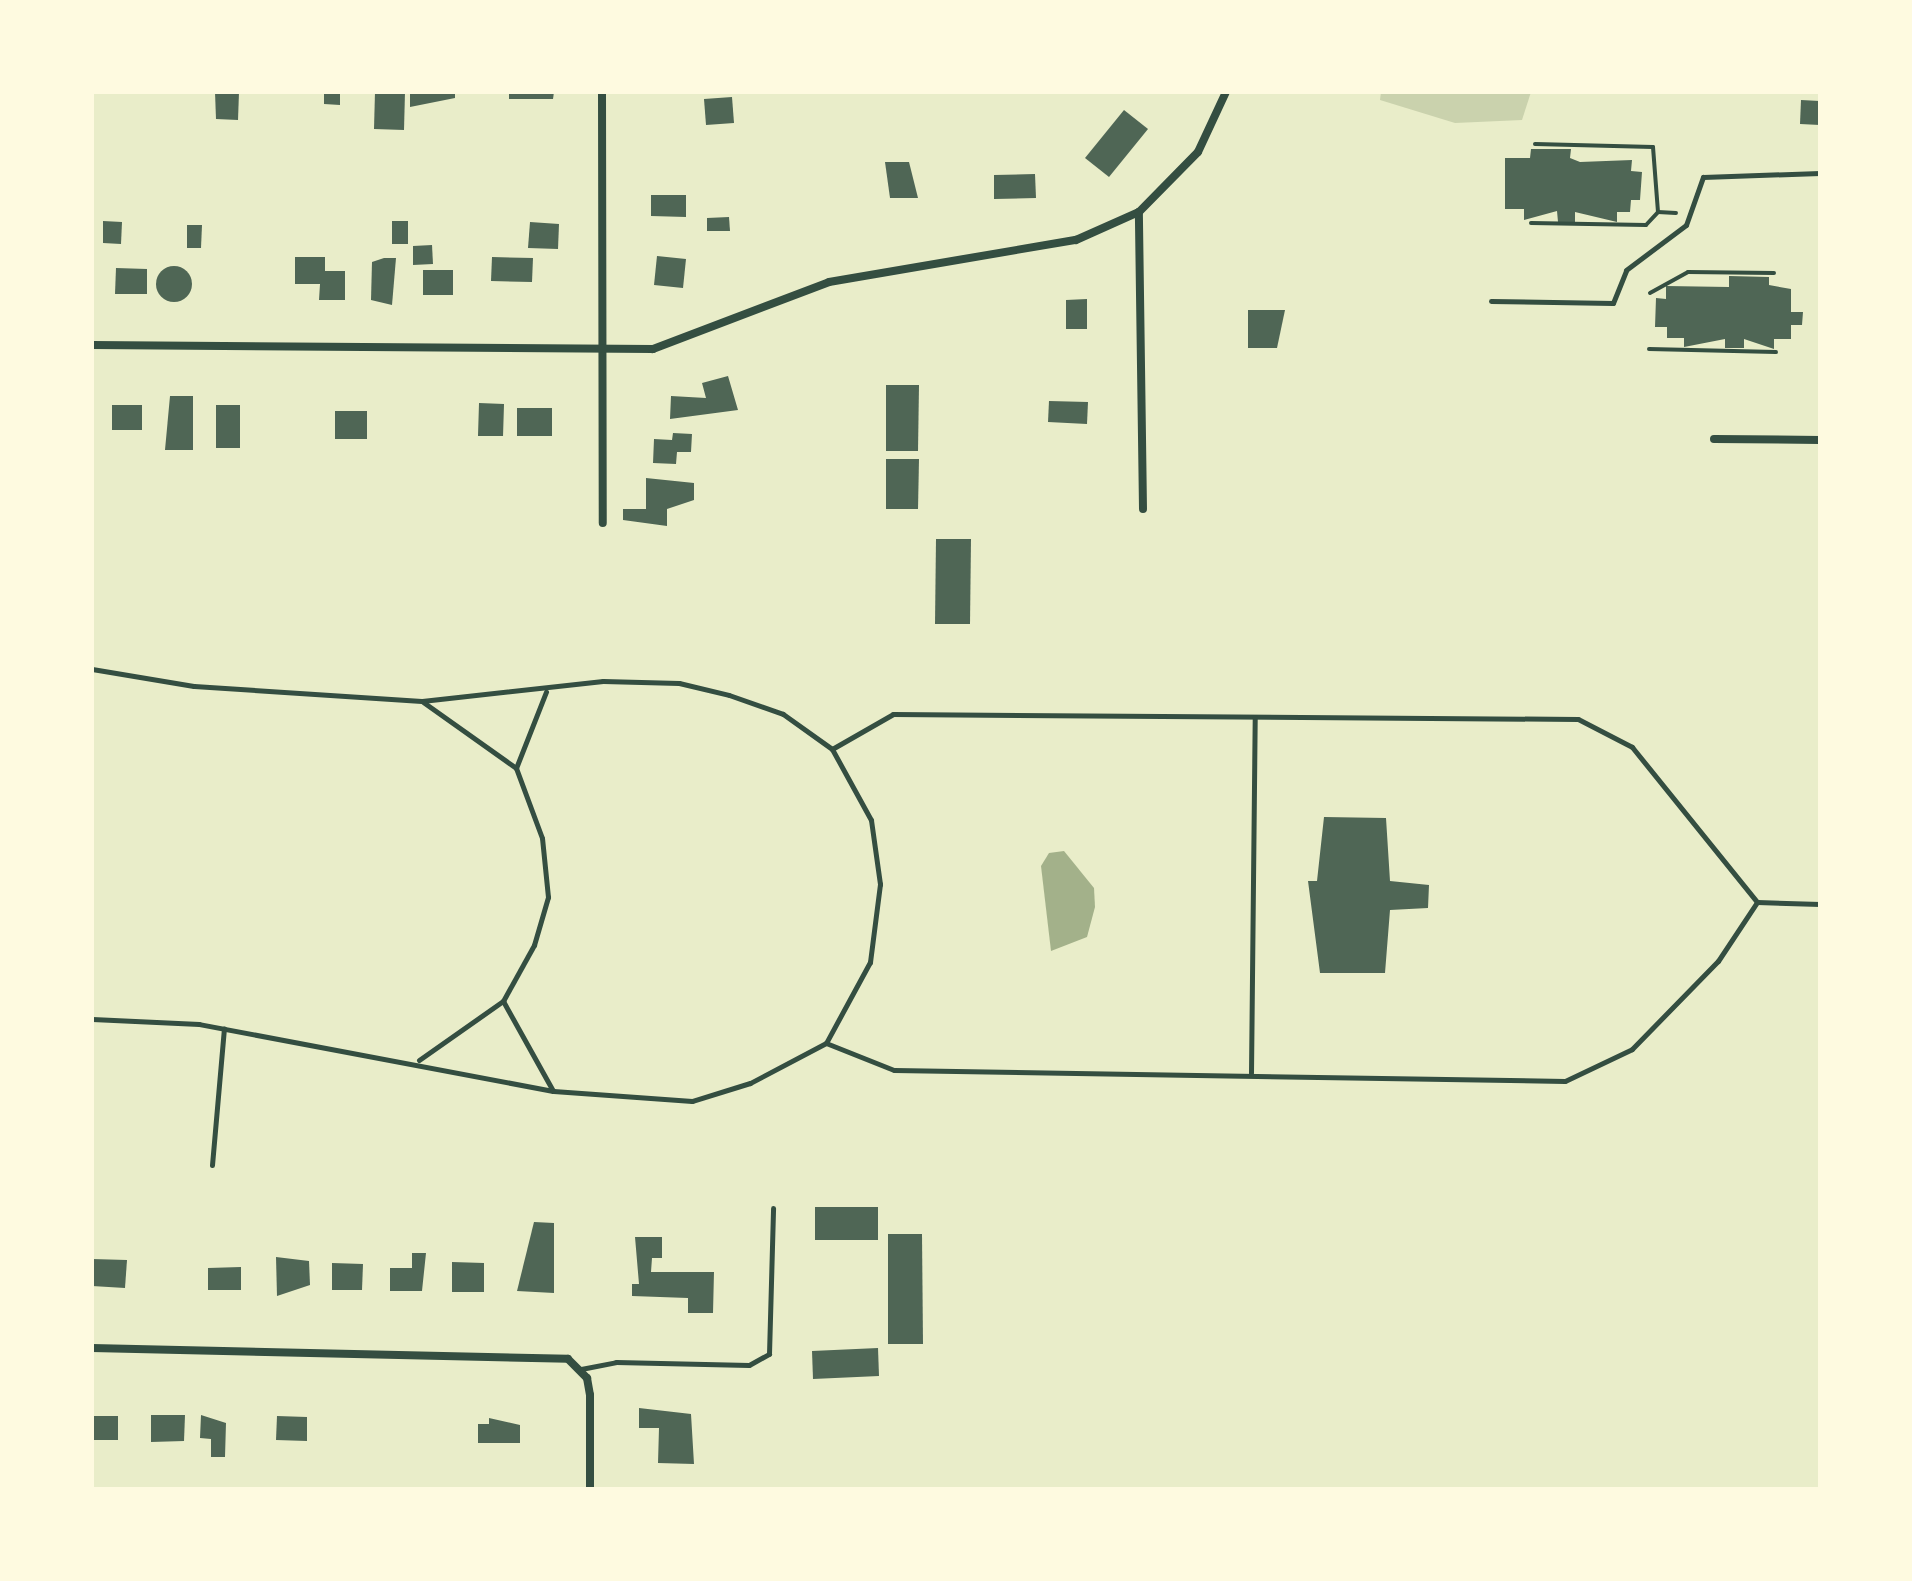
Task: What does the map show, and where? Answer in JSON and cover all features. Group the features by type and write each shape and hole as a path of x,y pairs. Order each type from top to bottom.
{"street":[{"path":"602,92 603,523"},
{"path":"92,345 653,349 829,282 1076,240 1139,212 1198,152 1226,92"},
{"path":"1139,212 1143,509"},
{"path":"1714,439 1820,440"},
{"path":"92,1348 541,1353 581,1369 590,1395 590,1489"}],"lane":[{"path":"1491,301 1613,303 1626,270 1686,225 1703,177 1820,173"},
{"path":"92,669 194,686 422,701 546,692 603,681 679,683 783,714 832,749 871,820 880,884 870,962 826,1043 750,1083 692,1101 553,1091 419,1060 224,1029 92,1019"},
{"path":"516,768 546,692"},
{"path":"419,1060 503,1001 534,945 548,897 542,838 516,768 422,701"},
{"path":"832,749 893,714 1578,719 1632,747 1757,902 1820,904"},
{"path":"1251,1073 1255,717"},
{"path":"826,1043 894,1070 1251,1073 1565,1081 1632,1049 1718,961 1757,902"},
{"path":"503,1001 553,1091"},
{"path":"212,1165 224,1029"},
{"path":"581,1369 616,1362 749,1365 769,1354 773,1208"}],"path":[{"path":"1531,223 1646,225 1658,212 1653,147 1535,144"},
{"path":"1658,212 1676,213"},
{"path":"1650,293 1688,272 1774,273"},
{"path":"1649,349 1776,352"}],"shaded area":[{"path":"1381,92 1531,92 1522,120 1455,123 1380,100"},
{"path":"1064,851 1094,888 1095,907 1087,937 1051,951 1041,866 1049,853"}],"building":[{"path":"215,92 239,92 238,120 216,119"},
{"path":"324,92 340,92 340,105 324,104"},
{"path":"375,92 405,92 404,130 374,129"},
{"path":"410,92 455,92 455,98 410,107"},
{"path":"509,92 554,92 553,99 509,99"},
{"path":"732,97 734,123 706,125 704,99"},
{"path":"1801,100 1820,101 1820,125 1800,124"},
{"path":"1124,110 1148,129 1109,177 1085,158"},
{"path":"1531,149 1571,149 1570,158 1580,162 1632,160 1631,171 1642,172 1640,200 1631,200 1630,212 1617,212 1617,222 1575,212 1575,222 1558,222 1557,211 1524,220 1524,209 1505,209 1505,158 1530,158"},
{"path":"885,162 909,162 918,198 890,198"},
{"path":"1035,174 1036,198 994,199 994,175"},
{"path":"651,195 686,195 686,217 651,216"},
{"path":"729,217 730,231 707,231 707,218"},
{"path":"103,221 122,222 121,244 103,243"},
{"path":"392,221 408,221 408,244 392,244"},
{"path":"530,222 559,224 558,249 528,248"},
{"path":"187,225 202,225 201,248 187,248"},
{"path":"432,245 433,264 413,265 413,246"},
{"path":"657,256 686,259 683,288 654,285"},
{"path":"295,257 325,257 325,271 345,271 345,300 319,300 320,284 295,284"},
{"path":"492,257 533,258 532,282 491,281"},
{"path":"396,258 392,305 371,300 372,262"},
{"path":"174,266 187,271 192,284 187,297 174,302 161,297 156,284 161,271"},
{"path":"116,268 147,269 147,294 115,294"},
{"path":"423,270 453,270 453,295 423,295"},
{"path":"1729,276 1769,277 1769,285 1791,289 1791,312 1803,312 1802,325 1791,325 1791,339 1774,339 1774,349 1744,339 1744,348 1725,348 1725,339 1684,347 1684,338 1667,338 1667,327 1655,327 1656,298 1666,299 1666,286 1729,287"},
{"path":"1087,299 1087,329 1066,329 1066,300"},
{"path":"1248,310 1285,310 1277,348 1248,348"},
{"path":"728,376 738,410 670,419 671,396 706,398 702,383"},
{"path":"886,385 919,385 918,451 886,451"},
{"path":"170,396 193,396 193,450 165,450"},
{"path":"1049,401 1088,402 1087,424 1048,422"},
{"path":"479,403 504,404 503,436 478,436"},
{"path":"112,405 142,405 142,430 112,430"},
{"path":"216,405 240,405 240,448 216,448"},
{"path":"517,408 552,408 552,436 517,436"},
{"path":"335,411 367,411 367,439 335,439"},
{"path":"673,433 692,434 691,452 677,452 676,464 653,463 654,439 672,440"},
{"path":"886,459 919,459 918,509 886,509"},
{"path":"646,478 694,483 694,500 667,509 667,526 623,520 623,509 646,509"},
{"path":"936,539 971,539 970,624 935,624"},
{"path":"1324,817 1386,818 1390,881 1429,885 1428,908 1390,910 1385,973 1320,973 1308,881 1317,881"},
{"path":"815,1207 878,1207 878,1240 815,1240"},
{"path":"534,1222 554,1223 554,1293 517,1291"},
{"path":"888,1234 922,1234 923,1344 888,1344"},
{"path":"635,1237 662,1237 662,1258 652,1258 651,1272 714,1272 713,1313 688,1313 688,1298 632,1296 632,1284 639,1284"},
{"path":"412,1253 426,1253 422,1291 390,1291 390,1268 412,1268"},
{"path":"276,1257 309,1261 310,1285 277,1296"},
{"path":"92,1259 127,1260 125,1288 92,1286"},
{"path":"452,1262 484,1263 484,1292 452,1292"},
{"path":"332,1263 363,1264 362,1290 332,1290"},
{"path":"241,1267 241,1290 208,1290 208,1268"},
{"path":"878,1348 879,1376 813,1379 812,1351"},
{"path":"639,1408 691,1414 694,1464 658,1463 659,1428 639,1428"},
{"path":"151,1415 185,1415 184,1441 151,1442"},
{"path":"201,1415 226,1423 225,1457 211,1457 211,1439 200,1438"},
{"path":"92,1416 118,1416 118,1440 92,1440"},
{"path":"277,1416 307,1417 307,1441 276,1440"},
{"path":"489,1418 520,1425 520,1443 478,1443 478,1424 489,1424"}]}
